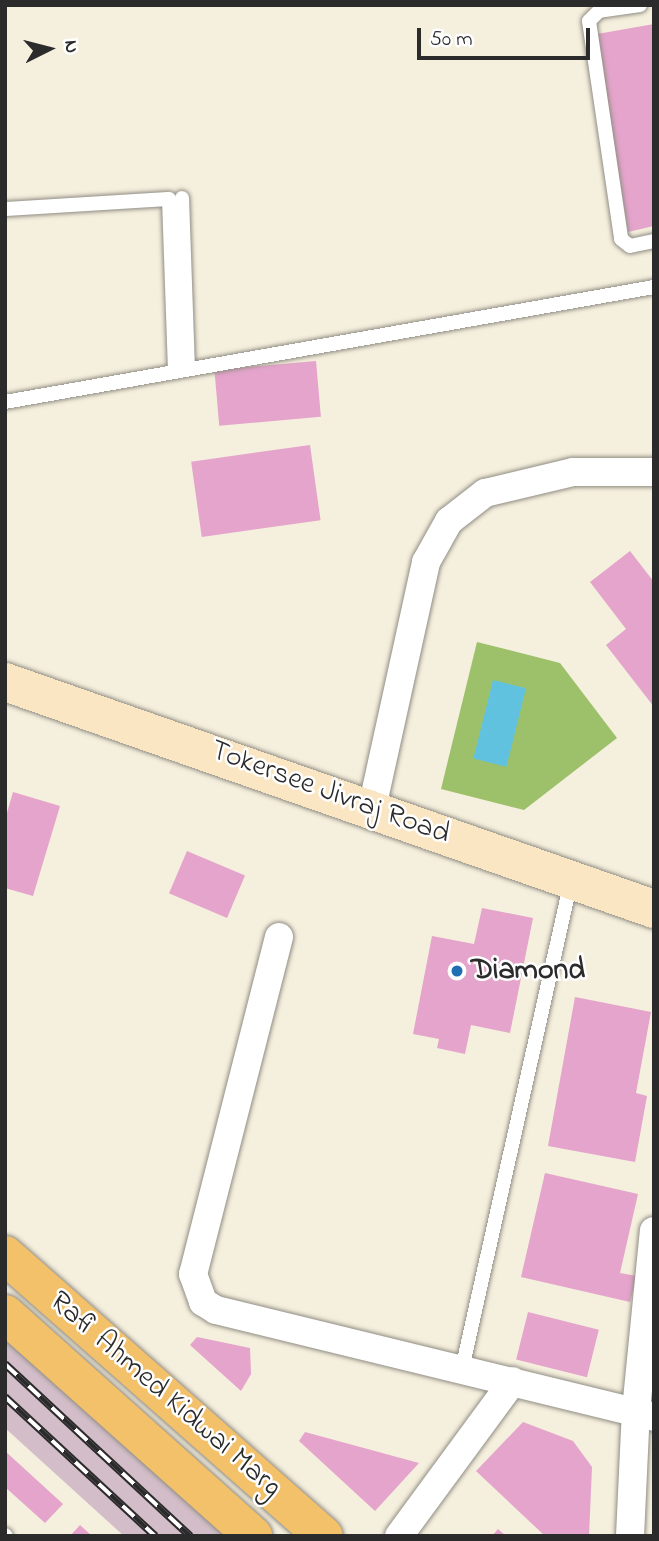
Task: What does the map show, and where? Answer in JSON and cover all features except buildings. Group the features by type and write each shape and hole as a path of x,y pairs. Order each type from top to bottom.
{"main road":[{"name":"Rafi Ahmed Kidwai Marg","path":"5,1255 324,1536"},
{"name":"Rafi Ahmed Kidwai Marg","path":"5,1314 253,1536"}],"street":[{"path":"372,808 426,562 449,521 485,493 573,472 654,471"},
{"name":"Tokersee Jivraj Road","path":"5,681 654,909"},
{"path":"279,937 193,1274 196,1289 203,1302 216,1310 645,1414"},
{"path":"630,1536 645,1414 654,1231"},
{"path":"398,1536 513,1381"}],"lane":[{"path":"639,5 599,11 589,21 621,239 630,246 654,241"},
{"path":"182,198 182,368"},
{"path":"5,209 169,199 182,368"},
{"path":"5,402 182,368 654,287"},
{"path":"462,1369 572,880"}],"shaded area":[{"path":"5,1327 233,1536 124,1536 5,1428"}],"green space":[{"path":"477,642 560,663 617,738 524,810 441,789"}],"water":[{"path":"493,680 526,688 506,767 473,759"}],"railway":[{"path":"5,1364 190,1536"},
{"path":"5,1397 155,1536"}],"place":[{"name":"Diamond","path":"457,971"}]}
